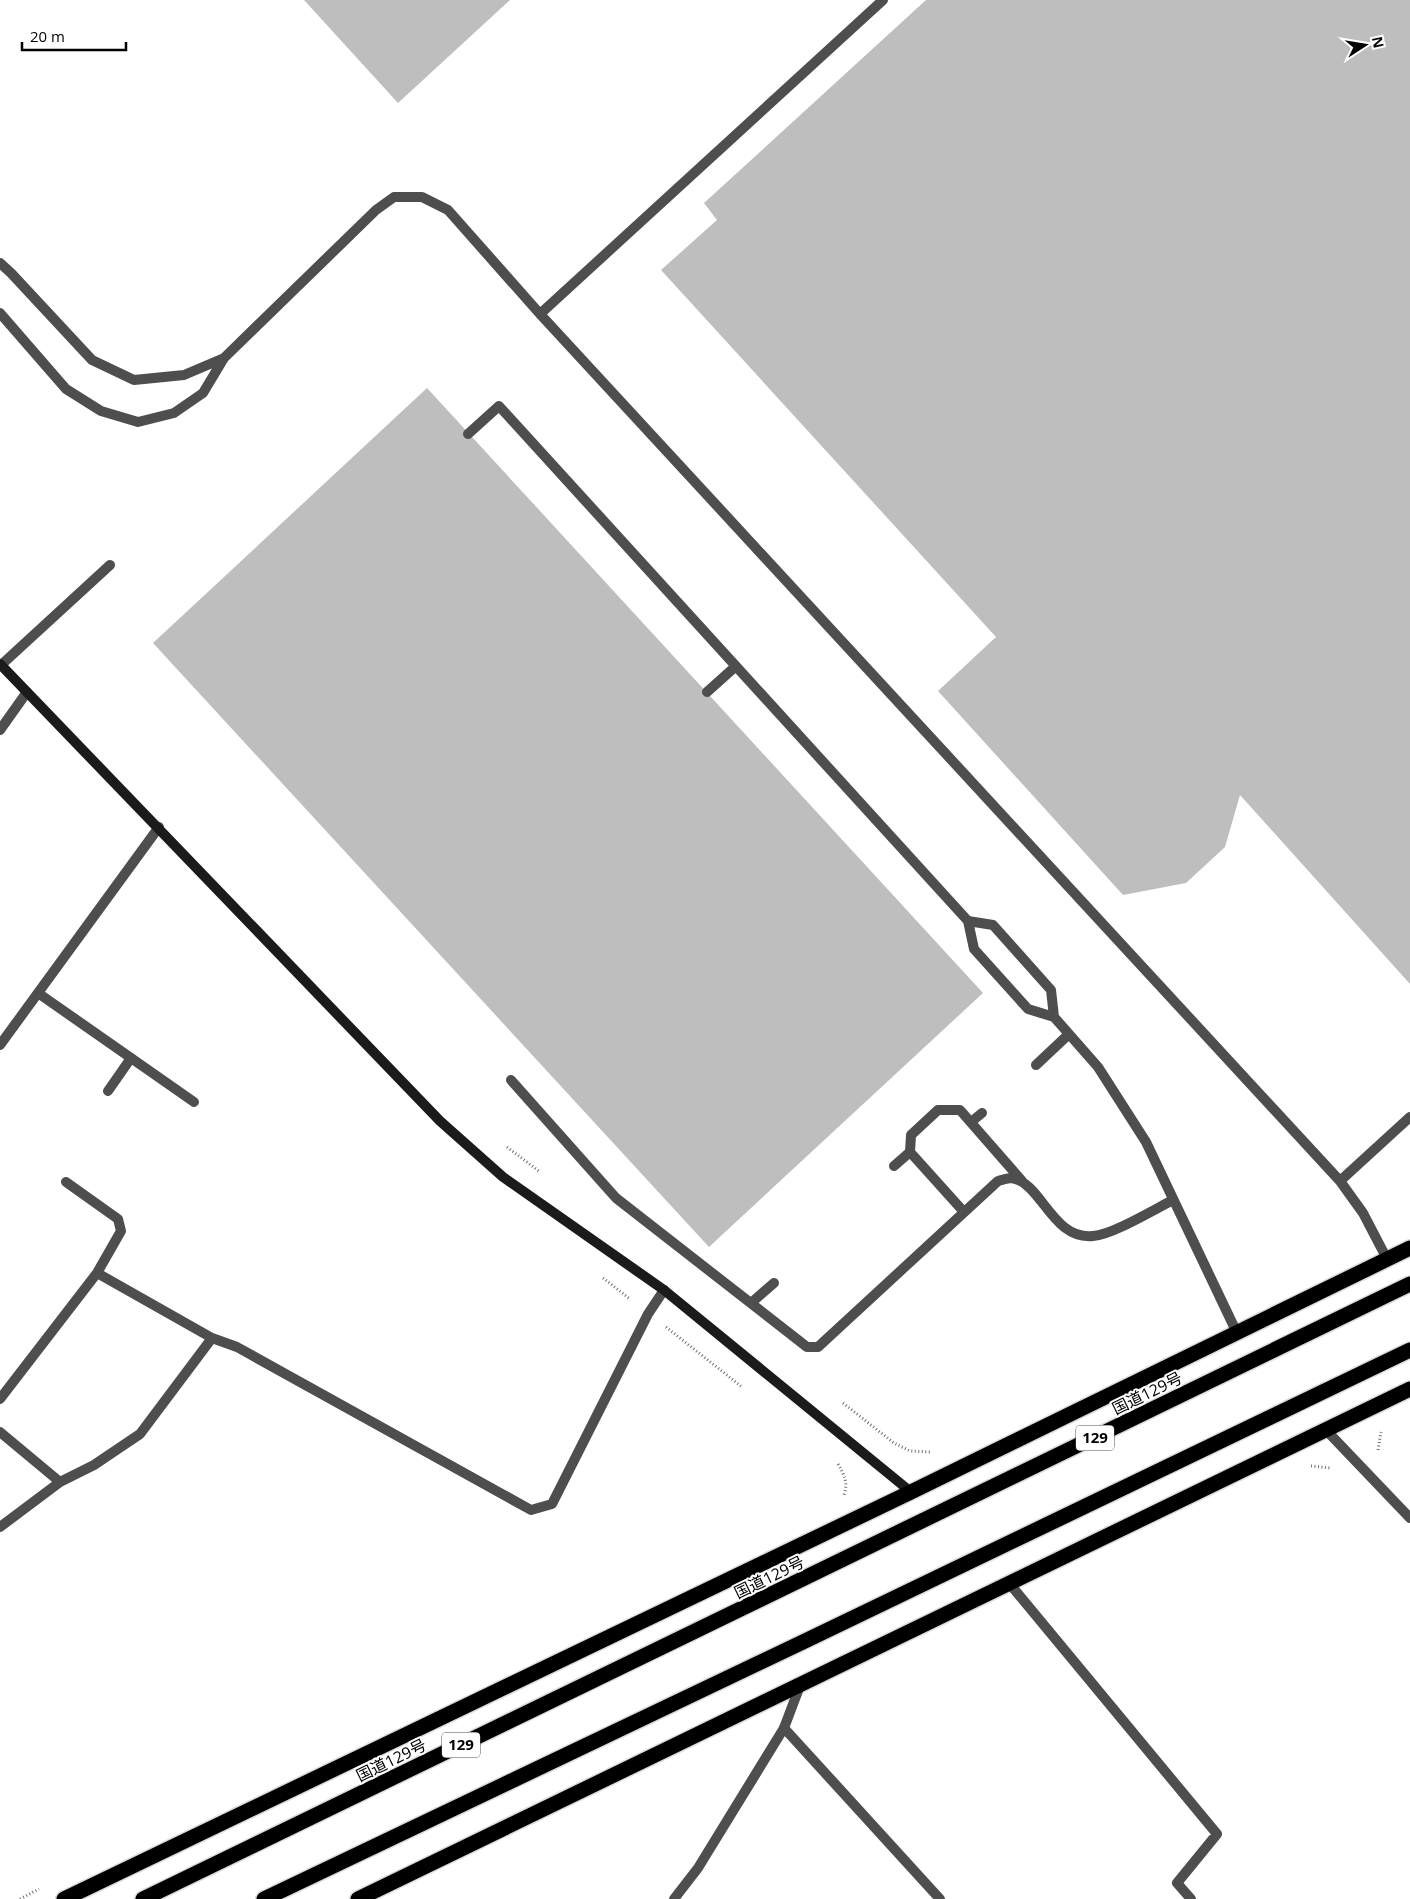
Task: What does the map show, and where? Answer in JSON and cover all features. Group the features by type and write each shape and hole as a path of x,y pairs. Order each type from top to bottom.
{"highway":[{"path":"64,1899 911,1492 1410,1248"},
{"name":"国道129号","path":"143,1899 1410,1284"},
{"path":"264,1899 1410,1350"},
{"path":"358,1899 1410,1389"}],"street":[{"path":"540,314 883,0"},
{"path":"0,313 66,389 101,411 138,422 174,413 203,393 224,358 376,210 394,197 422,197 448,210 540,314 1340,1181 1363,1213 1387,1259"},
{"path":"0,263 92,360 134,380 184,375 224,358"},
{"path":"468,434 499,406 968,921 974,949 1028,1009 1054,1017 1098,1066 1146,1142 1237,1333"},
{"path":"110,565 0,664 440,1121 503,1177 664,1290 911,1492"},
{"path":"707,692 736,666"},
{"path":"0,730 27,692"},
{"path":"0,1045 158,827"},
{"path":"968,921 993,925 1051,990 1054,1017"},
{"path":"38,993 194,1102"},
{"path":"1036,1065 1069,1034"},
{"path":"108,1091 131,1058"},
{"path":"511,1080 616,1198 807,1347 818,1347 998,1181 1011,1178 1023,1182"},
{"path":"964,1212 910,1152 911,1135 938,1110 960,1110 1064,1228 1076,1234 1093,1236 1108,1232 1173,1200"},
{"path":"971,1122 982,1113"},
{"path":"1340,1181 1410,1117"},
{"path":"894,1166 910,1152"},
{"path":"0,1400 98,1273 122,1231 118,1218 66,1182"},
{"path":"98,1273 212,1338 237,1347 531,1510 552,1504 648,1314 664,1290"},
{"path":"751,1303 774,1283"},
{"path":"0,1527 60,1482 94,1465 140,1434 212,1338"},
{"path":"1325,1429 1410,1518"},
{"path":"0,1432 60,1482"},
{"path":"1010,1583 1217,1834 1177,1883 1191,1899"},
{"path":"674,1899 698,1868 784,1728 801,1683"},
{"path":"784,1728 940,1899"}],"path":[{"path":"503,1144 543,1174"},
{"path":"836,1398 894,1443 910,1451"},
{"path":"1378,1451 1378,1442 1384,1426"}],"building":[{"path":"304,0 510,0 398,103"},
{"path":"926,0 1410,0 1410,984 1240,795 1225,847 1186,883 1123,895 938,691 996,637 661,270 717,220 704,203"},
{"path":"427,388 983,993 709,1247 153,643"}]}
